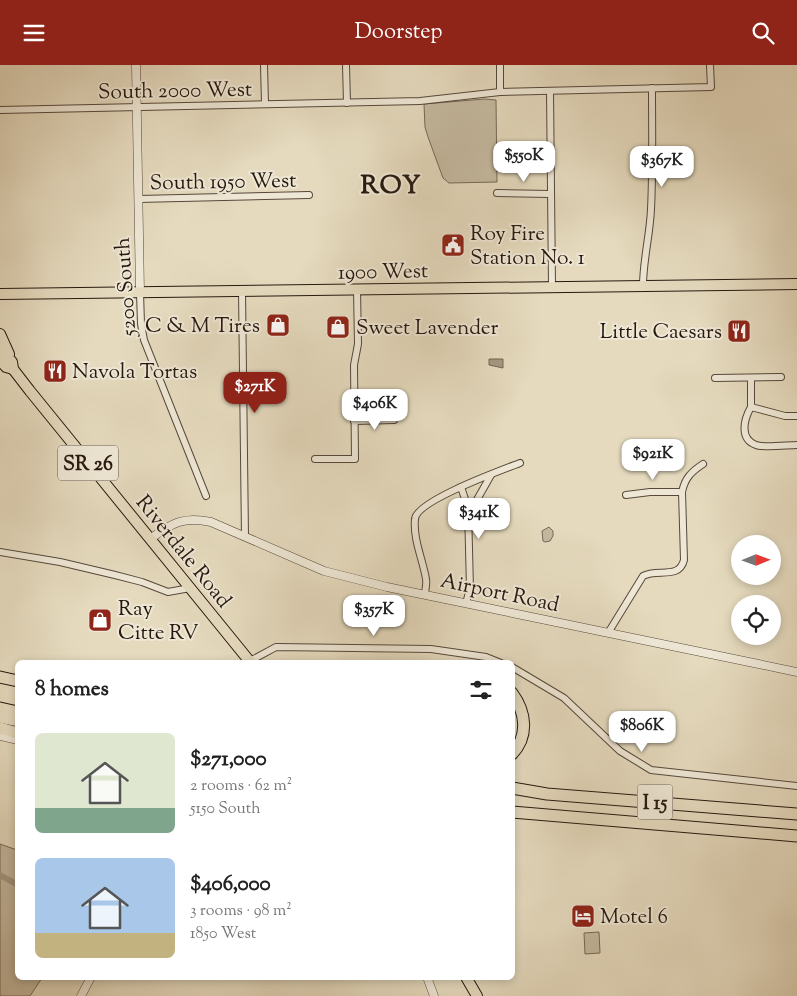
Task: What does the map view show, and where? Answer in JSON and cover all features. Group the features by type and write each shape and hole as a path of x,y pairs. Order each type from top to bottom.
{"highway":[{"path":"0,677 15,680"},
{"path":"515,697 519,702 523,717 524,733 519,747 515,751"},
{"path":"0,708 15,711"},
{"path":"0,717 15,720"},
{"path":"0,728 15,732"},
{"name":"I 15","path":"515,788 556,794 797,814"},
{"name":"I 15","path":"515,811 797,836"}],"main road":[{"name":"1900 West","path":"3,294 797,284"},
{"path":"0,305 3,294"},
{"path":"0,334 12,365"},
{"name":"Riverdale Road","path":"0,348 150,539 249,660"},
{"name":"Riverdale Road","path":"0,360 6,367 12,365"},
{"path":"468,980 477,996"}],"street":[{"name":"5200 South","path":"136,65 141,324 144,340 206,496"},
{"path":"264,65 265,104"},
{"path":"346,65 347,103"},
{"path":"500,65 500,92"},
{"name":"South 2000 West","path":"0,110 420,101 500,92 711,87 710,65"},
{"path":"643,286 643,272 652,208 652,88"},
{"path":"550,91 552,287"},
{"path":"496,193 550,194"},
{"name":"South 1950 West","path":"138,199 309,195"},
{"path":"315,459 355,459 354,365 358,344 357,290"},
{"path":"242,291 245,537"},
{"path":"750,377 751,407 746,415 744,430 749,440 757,446 797,445"},
{"path":"715,378 781,377"},
{"path":"751,407 785,416 797,416"},
{"path":"354,421 394,420"},
{"path":"425,595 426,581 417,543 415,519 417,513 444,495 520,463"},
{"path":"608,633 643,576 652,572 672,573 678,571 682,566 684,561 682,492 684,481 703,464"},
{"path":"468,508 474,505 491,475"},
{"path":"461,487 468,508 470,589 466,603"},
{"path":"626,495 650,492 682,492"},
{"name":"Airport Road","path":"150,539 174,523 198,519 212,522 324,571 425,595 797,672"},
{"path":"0,552 60,562 142,582 168,591 190,589"},
{"path":"254,660 276,647 296,647 431,649 486,657 494,660"},
{"path":"515,669 564,698 620,751 651,770 797,786"},
{"path":"0,736 15,739"},
{"path":"81,996 89,980"},
{"path":"428,980 434,996"}],"shaded area":[{"path":"485,99 496,100 497,182 449,183 443,178 428,137 425,127 424,104"},
{"path":"489,359 503,359 503,368 489,365"},
{"path":"549,527 553,531 553,536 550,541 545,542 543,541 542,531"},
{"path":"0,844 15,849 15,980 41,980 30,996 0,996"},
{"path":"599,932 600,953 585,954 584,933"}],"waterway":[{"path":"0,875 15,883"}],"place":[{"name":"Roy Fire Station No. 1","path":"453,245"},
{"name":"C & M Tires","path":"278,325"},
{"name":"Sweet Lavender","path":"338,327"},
{"name":"Little Caesars","path":"739,331"},
{"name":"Navola Tortas","path":"55,371"},
{"name":"Ray Citte RV","path":"100,620"},
{"name":"Motel 6","path":"583,916"}],"district":[{"name":"ROY","path":"391,184"}]}
